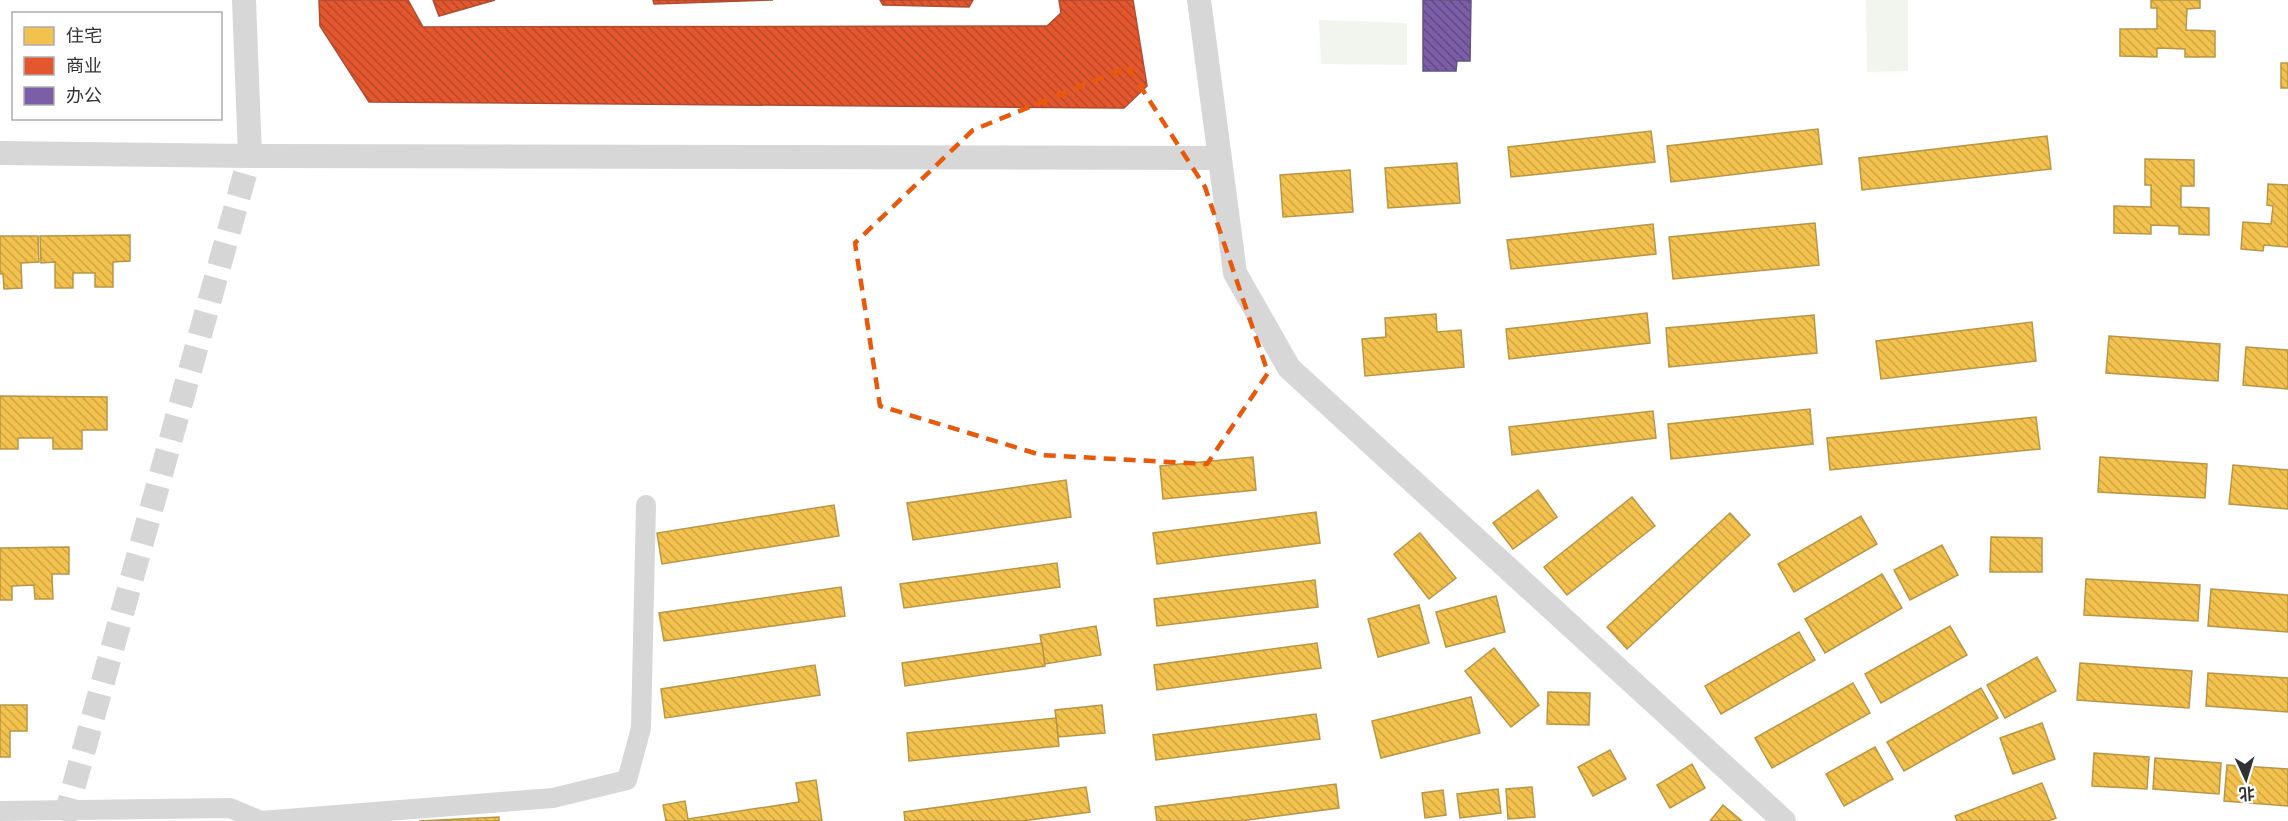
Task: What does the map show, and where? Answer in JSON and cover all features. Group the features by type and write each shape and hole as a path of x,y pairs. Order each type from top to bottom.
{"street":[{"path":"244,0 250,156"},
{"path":"1199,0 1235,273 1289,368 1784,821"},
{"path":"0,153 250,156 1219,158"},
{"path":"0,812 230,808 261,821 553,798 627,780 641,728 646,505"}],"highlighted area":[{"path":"1128,67 1205,187 1268,373 1207,464 1041,455 880,406 855,243 973,130"}],"shaded area":[{"path":"1866,0 1908,0 1908,71 1867,72"},
{"path":"1319,20 1407,23 1407,65 1321,64"}],"building: 住宅":[{"path":"2151,0 2200,0 2200,8 2187,9 2186,30 2215,31 2215,57 2185,57 2185,49 2157,48 2157,57 2120,56 2120,29 2157,29 2157,8 2151,8"},
{"path":"2281,63 2288,63 2288,88 2281,88"},
{"path":"1818,129 1822,164 1671,182 1667,146"},
{"path":"1651,131 1655,162 1511,177 1508,147"},
{"path":"2047,136 2051,169 1862,190 1859,158"},
{"path":"2145,159 2194,160 2194,186 2181,186 2181,207 2209,208 2209,235 2179,234 2179,226 2151,225 2151,234 2114,233 2114,206 2151,207 2151,185 2145,185"},
{"path":"1457,163 1460,203 1388,208 1385,168"},
{"path":"1350,170 1353,212 1283,217 1280,175"},
{"path":"2268,184 2288,185 2288,247 2264,245 2263,251 2241,249 2243,222 2271,224 2273,206 2267,205"},
{"path":"1815,223 1819,265 1673,279 1669,237"},
{"path":"1653,224 1656,254 1511,269 1507,240"},
{"path":"130,235 130,261 113,262 113,287 95,287 95,273 73,273 73,288 55,288 55,262 41,263 40,236"},
{"path":"0,236 38,236 39,262 21,263 22,288 4,289 3,274 0,274"},
{"path":"1647,313 1650,343 1509,359 1506,329"},
{"path":"1436,314 1437,332 1461,330 1464,367 1365,376 1362,339 1386,337 1385,318"},
{"path":"1814,315 1817,353 1669,367 1666,328"},
{"path":"2032,322 2036,361 1881,379 1876,341"},
{"path":"2109,336 2220,344 2218,381 2106,373"},
{"path":"2246,347 2288,350 2288,389 2243,385"},
{"path":"0,396 107,397 107,430 82,430 82,449 53,449 53,438 18,438 18,449 0,449"},
{"path":"1810,409 1813,444 1671,459 1668,424"},
{"path":"1653,411 1656,438 1512,455 1509,427"},
{"path":"2036,417 2040,449 1830,470 1827,438"},
{"path":"1253,457 1256,490 1163,499 1160,466"},
{"path":"2100,457 2207,464 2205,498 2098,492"},
{"path":"2233,465 2288,470 2288,509 2229,504"},
{"path":"1066,480 1071,517 913,540 907,503"},
{"path":"1538,490 1557,517 1513,549 1493,523"},
{"path":"1632,497 1655,526 1567,595 1544,567"},
{"path":"834,505 839,536 662,564 657,533"},
{"path":"1316,512 1320,543 1157,564 1153,533"},
{"path":"1730,513 1750,535 1627,649 1607,627"},
{"path":"1861,516 1877,544 1794,592 1778,564"},
{"path":"1420,533 1456,578 1429,599 1394,554"},
{"path":"1991,537 2042,538 2042,572 1990,572"},
{"path":"1942,545 1958,575 1910,600 1894,570"},
{"path":"69,547 69,574 52,574 53,599 35,599 34,585 12,586 12,600 0,600 0,548"},
{"path":"1057,563 1060,587 904,608 900,584"},
{"path":"1882,574 1902,608 1825,653 1805,619"},
{"path":"2086,579 2200,585 2198,621 2084,615"},
{"path":"1315,580 1318,607 1157,626 1154,599"},
{"path":"841,587 845,616 664,641 659,613"},
{"path":"2211,589 2288,595 2288,632 2208,626"},
{"path":"1496,596 1505,632 1446,647 1436,612"},
{"path":"1419,605 1429,643 1378,657 1368,619"},
{"path":"1096,626 1101,655 1045,664 1040,635"},
{"path":"1950,626 1967,655 1881,703 1865,674"},
{"path":"1799,632 1815,660 1721,714 1705,686"},
{"path":"1042,643 1045,666 905,686 902,663"},
{"path":"1317,643 1321,668 1157,690 1154,665"},
{"path":"1494,648 1539,705 1511,727 1465,671"},
{"path":"2037,657 2056,691 2005,718 1987,685"},
{"path":"2080,663 2192,671 2189,708 2077,700"},
{"path":"815,665 820,695 665,718 661,689"},
{"path":"2208,673 2288,678 2288,712 2206,706"},
{"path":"1853,683 1870,713 1772,768 1755,738"},
{"path":"1981,688 1998,718 1904,771 1887,742"},
{"path":"1548,692 1590,693 1589,725 1547,724"},
{"path":"1471,697 1480,733 1381,758 1372,721"},
{"path":"0,705 27,705 27,731 10,731 10,757 0,757"},
{"path":"1102,705 1105,733 1058,737 1055,710"},
{"path":"1316,714 1320,739 1156,760 1153,735"},
{"path":"1056,718 1059,746 909,761 907,733"},
{"path":"2042,723 2055,759 2013,774 2000,738"},
{"path":"1875,747 1893,779 1844,806 1826,774"},
{"path":"1610,750 1626,779 1593,796 1578,767"},
{"path":"2094,753 2149,757 2147,789 2092,786"},
{"path":"2155,758 2221,763 2219,794 2153,789"},
{"path":"1692,764 1705,788 1670,808 1657,785"},
{"path":"2227,765 2288,769 2288,806 2224,801"},
{"path":"816,780 822,821 666,821 663,805 685,801 688,819 799,802 796,783"},
{"path":"2042,783 2056,818 2049,821 1957,821 1955,816"},
{"path":"1336,784 1339,808 1240,821 1157,821 1155,807"},
{"path":"1086,787 1090,812 1022,821 905,821 904,812"},
{"path":"1532,787 1535,817 1508,819 1506,789"},
{"path":"1498,789 1501,813 1460,818 1457,794"},
{"path":"1443,790 1446,815 1425,818 1422,793"},
{"path":"1723,805 1742,821 1710,821"},
{"path":"499,817 499,821 419,821"}],"building: 商业":[{"path":"319,0 408,0 423,27 1047,26 1061,13 1059,0 1133,0 1147,86 1124,108 369,102 320,26"},
{"path":"433,0 495,0 439,16"},
{"path":"653,0 773,0 654,4"},
{"path":"880,0 973,0 969,7 883,5"}],"building: 办公":[{"path":"1423,0 1471,0 1470,61 1457,61 1456,71 1423,71"}],"tunnel":[{"path":"64,821 250,156"}]}
